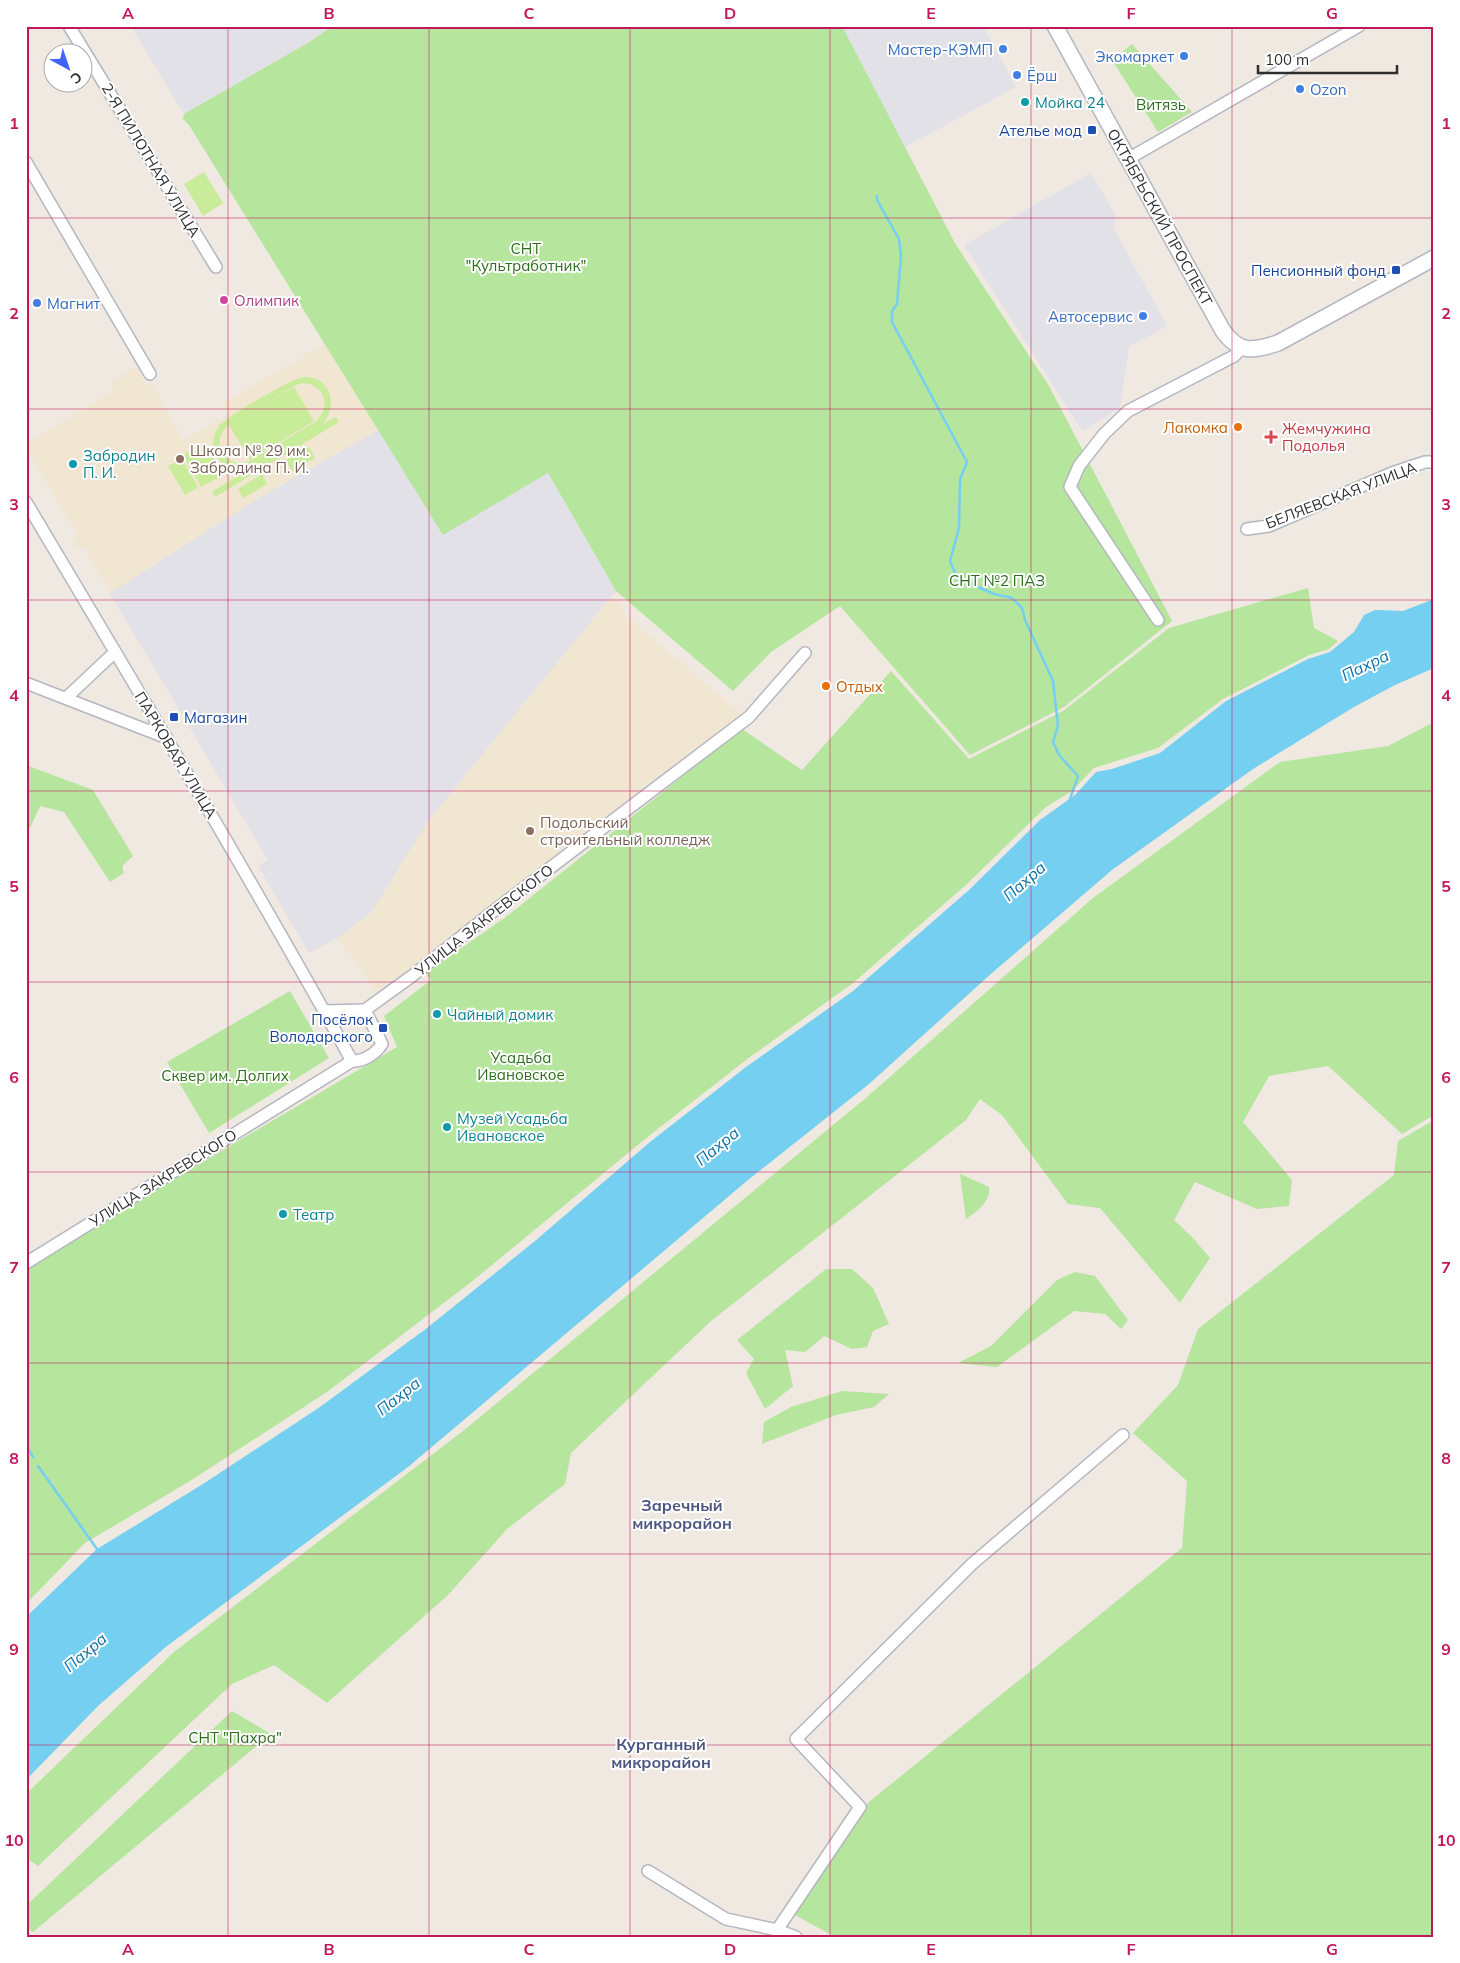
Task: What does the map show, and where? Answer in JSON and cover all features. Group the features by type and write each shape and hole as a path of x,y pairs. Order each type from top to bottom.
{"main road":[{"name":"ОКТЯБРЬСКИЙ ПРОСПЕКТ","path":"1055,26 1223,330 1232,343 1242,348"},
{"path":"1242,348 1262,348 1284,340 1434,258"}],"street":[{"name":"2-Я ПИЛОТНАЯ УЛИЦА","path":"69,26 216,267"},
{"path":"1128,159 1360,26"},
{"path":"26,162 150,374"},
{"path":"1158,620 1070,487 1079,466 1104,434 1128,411 1234,356 1242,348"},
{"name":"БЕЛЯЕВСКАЯ УЛИЦА","path":"1247,529 1269,526 1392,473 1425,462 1434,462"},
{"name":"ПАРКОВАЯ УЛИЦА","path":"26,502 167,738 352,1061"},
{"path":"66,698 115,652"},
{"name":"УЛИЦА ЗАКРЕВСКОГО","path":"365,1010 749,717 805,653"},
{"path":"26,683 167,738"},
{"path":"324,1011 365,1010 382,1044 378,1050 358,1062 352,1061"},
{"name":"УЛИЦА ЗАКРЕВСКОГО","path":"26,1263 352,1061"},
{"path":"777,1930 860,1807 796,1739 972,1564 1123,1435"},
{"path":"648,1871 726,1919 777,1930 796,1937"}],"shaded area":[{"path":"131,26 333,26 306,44 184,114"},
{"path":"842,26 983,26 1016,87 905,147"},
{"path":"1091,173 1116,216 1113,227 1167,326 1129,347 1120,408 1082,431 964,245"},
{"name":"Школа № 29 им. Забродина П. И.","path":"325,344 378,430 255,500 110,593 86,551 82,547 75,549 72,543 76,533 26,444 113,391 112,381 136,367 147,386 152,383 183,440 229,414 223,403"},
{"path":"378,430 443,534 548,473 616,591 429,820 372,912 338,938 309,953 258,866 268,860 110,593 255,500"},
{"path":"612,596 622,603 622,612 741,714 379,996 338,938 372,912 429,820"}],"green space":[{"name":"СНТ \"Культработник\"","path":"333,26 842,26 956,245 1049,386 1172,621 1064,707 970,755 840,606 771,652 733,691 616,591 548,473 443,535 189,125 183,119 184,114 306,44"},
{"name":"Витязь","path":"1132,44 1192,112 1158,132 1112,60"},
{"path":"204,172 223,203 203,216 184,184"},
{"path":"303,377 313,378 326,386 331,400 328,416 323,424 336,417 339,422 215,497 212,492 249,469 232,468 218,459 214,451 213,442 219,426 242,409 291,381","holes":["303,383 311,384 321,392 324,398 323,410 315,422 248,462 239,463 226,457 222,452 220,438 223,431 229,425 250,460 314,421 294,387 254,411 296,385"]},
{"path":"204,443 223,475 201,487 183,455"},
{"path":"309,447 315,458 292,471 286,460"},
{"path":"182,459 198,487 185,495 168,466"},
{"path":"262,474 267,484 243,498 238,489"},
{"name":"Усадьба Ивановское","path":"1308,588 1314,628 1338,641 1329,649 1309,655 1223,699 1158,748 1094,768 1072,791 1046,807 967,884 853,983 746,1060 650,1135 470,1283 327,1392 190,1481 85,1543 26,1604 26,1267 397,1047 384,1016 431,980 426,973 507,916 742,729 802,770 891,671 969,759 1063,711 1169,628"},
{"path":"1434,722 1434,1115 1402,1134 1328,1066 1269,1076 1243,1122 1292,1180 1289,1206 1257,1209 1195,1182 1174,1220 1210,1258 1180,1303 1100,1208 1068,1204 1002,1115 980,1099 966,1120 711,1321 571,1453 565,1484 507,1529 448,1595 327,1703 274,1665 232,1684 38,1866 26,1858 26,1794 174,1652 463,1431 867,1097 1093,898 1280,762 1388,746"},
{"path":"26,765 93,790 133,856 122,866 124,873 110,882 64,812 40,806 30,828 26,830"},
{"name":"Сквер им. Долгих","path":"290,991 329,1058 209,1133 167,1062"},
{"path":"1434,1120 1434,1937 835,1937 795,1915 869,1802 1182,1548 1187,1481 1133,1433 1178,1385 1198,1329 1394,1175 1398,1141"},
{"path":"960,1174 989,1187 988,1197 985,1202 966,1219"},
{"path":"826,1269 852,1269 873,1288 889,1324 873,1331 867,1347 852,1349 824,1336 805,1352 785,1350 793,1386 765,1409 746,1373 754,1359 737,1340"},
{"path":"1075,1272 1095,1276 1128,1320 1121,1329 1105,1314 1074,1311 997,1367 958,1363 991,1346 1057,1280"},
{"path":"842,1391 889,1394 874,1407 836,1415 762,1444 764,1422 791,1407"},
{"name":"СНТ \"Пахра\"","path":"232,1711 271,1734 33,1932 26,1927 26,1899 30,1902"}],"water":[{"name":"Пахра","path":"1434,599 1434,668 1395,685 1354,707 1253,769 1112,870 992,973 869,1084 748,1180 408,1467 167,1646 99,1705 26,1780 26,1617 97,1549 203,1484 320,1407 427,1328 535,1241 650,1142 746,1067 853,991 969,890 1040,820 1075,795 1096,772 1112,769 1160,753 1226,701 1308,659 1330,652 1354,632 1364,615 1375,610 1403,611"}],"waterway":[{"path":"877,196 877,200 899,239 901,256 897,304 892,311 892,322 967,462 960,479 959,528 950,561 957,578 994,594 1012,598 1022,608 1025,620 1053,681 1058,726 1053,742 1059,755 1078,776 1070,799"},
{"path":"26,1445 33,1457"},
{"path":"38,1466 97,1549"}],"place":[{"name":"Мастер-КЭМП","path":"1003,49"},
{"name":"Экомаркет","path":"1184,56"},
{"name":"Ёрш","path":"1017,75"},
{"name":"Ozon","path":"1300,89"},
{"name":"Мойка 24","path":"1025,102"},
{"name":"Ателье мод","path":"1092,130"},
{"name":"Пенсионный фонд","path":"1396,270"},
{"name":"Олимпик","path":"224,300"},
{"name":"Магнит","path":"37,303"},
{"name":"Автосервис","path":"1143,316"},
{"name":"Лакомка","path":"1238,427"},
{"name":"Жемчужина Подолья","path":"1271,437"},
{"name":"Школа № 29 им. Забродина П. И.","path":"180,459"},
{"name":"Забродин П. И.","path":"73,464"},
{"name":"Отдых","path":"826,686"},
{"name":"Магазин","path":"174,717"},
{"name":"Подольский строительный колледж","path":"530,831"},
{"name":"Чайный домик","path":"437,1014"},
{"name":"Посёлок Володарского","path":"383,1028"},
{"name":"Музей Усадьба Ивановское","path":"447,1127"},
{"name":"Театр","path":"283,1214"}],"district":[{"name":"Заречный микрорайон","path":"682,1514"},
{"name":"Курганный микрорайон","path":"661,1753"}],"park label":[{"name":"СНТ №2 ПАЗ","path":"997,580"}]}
